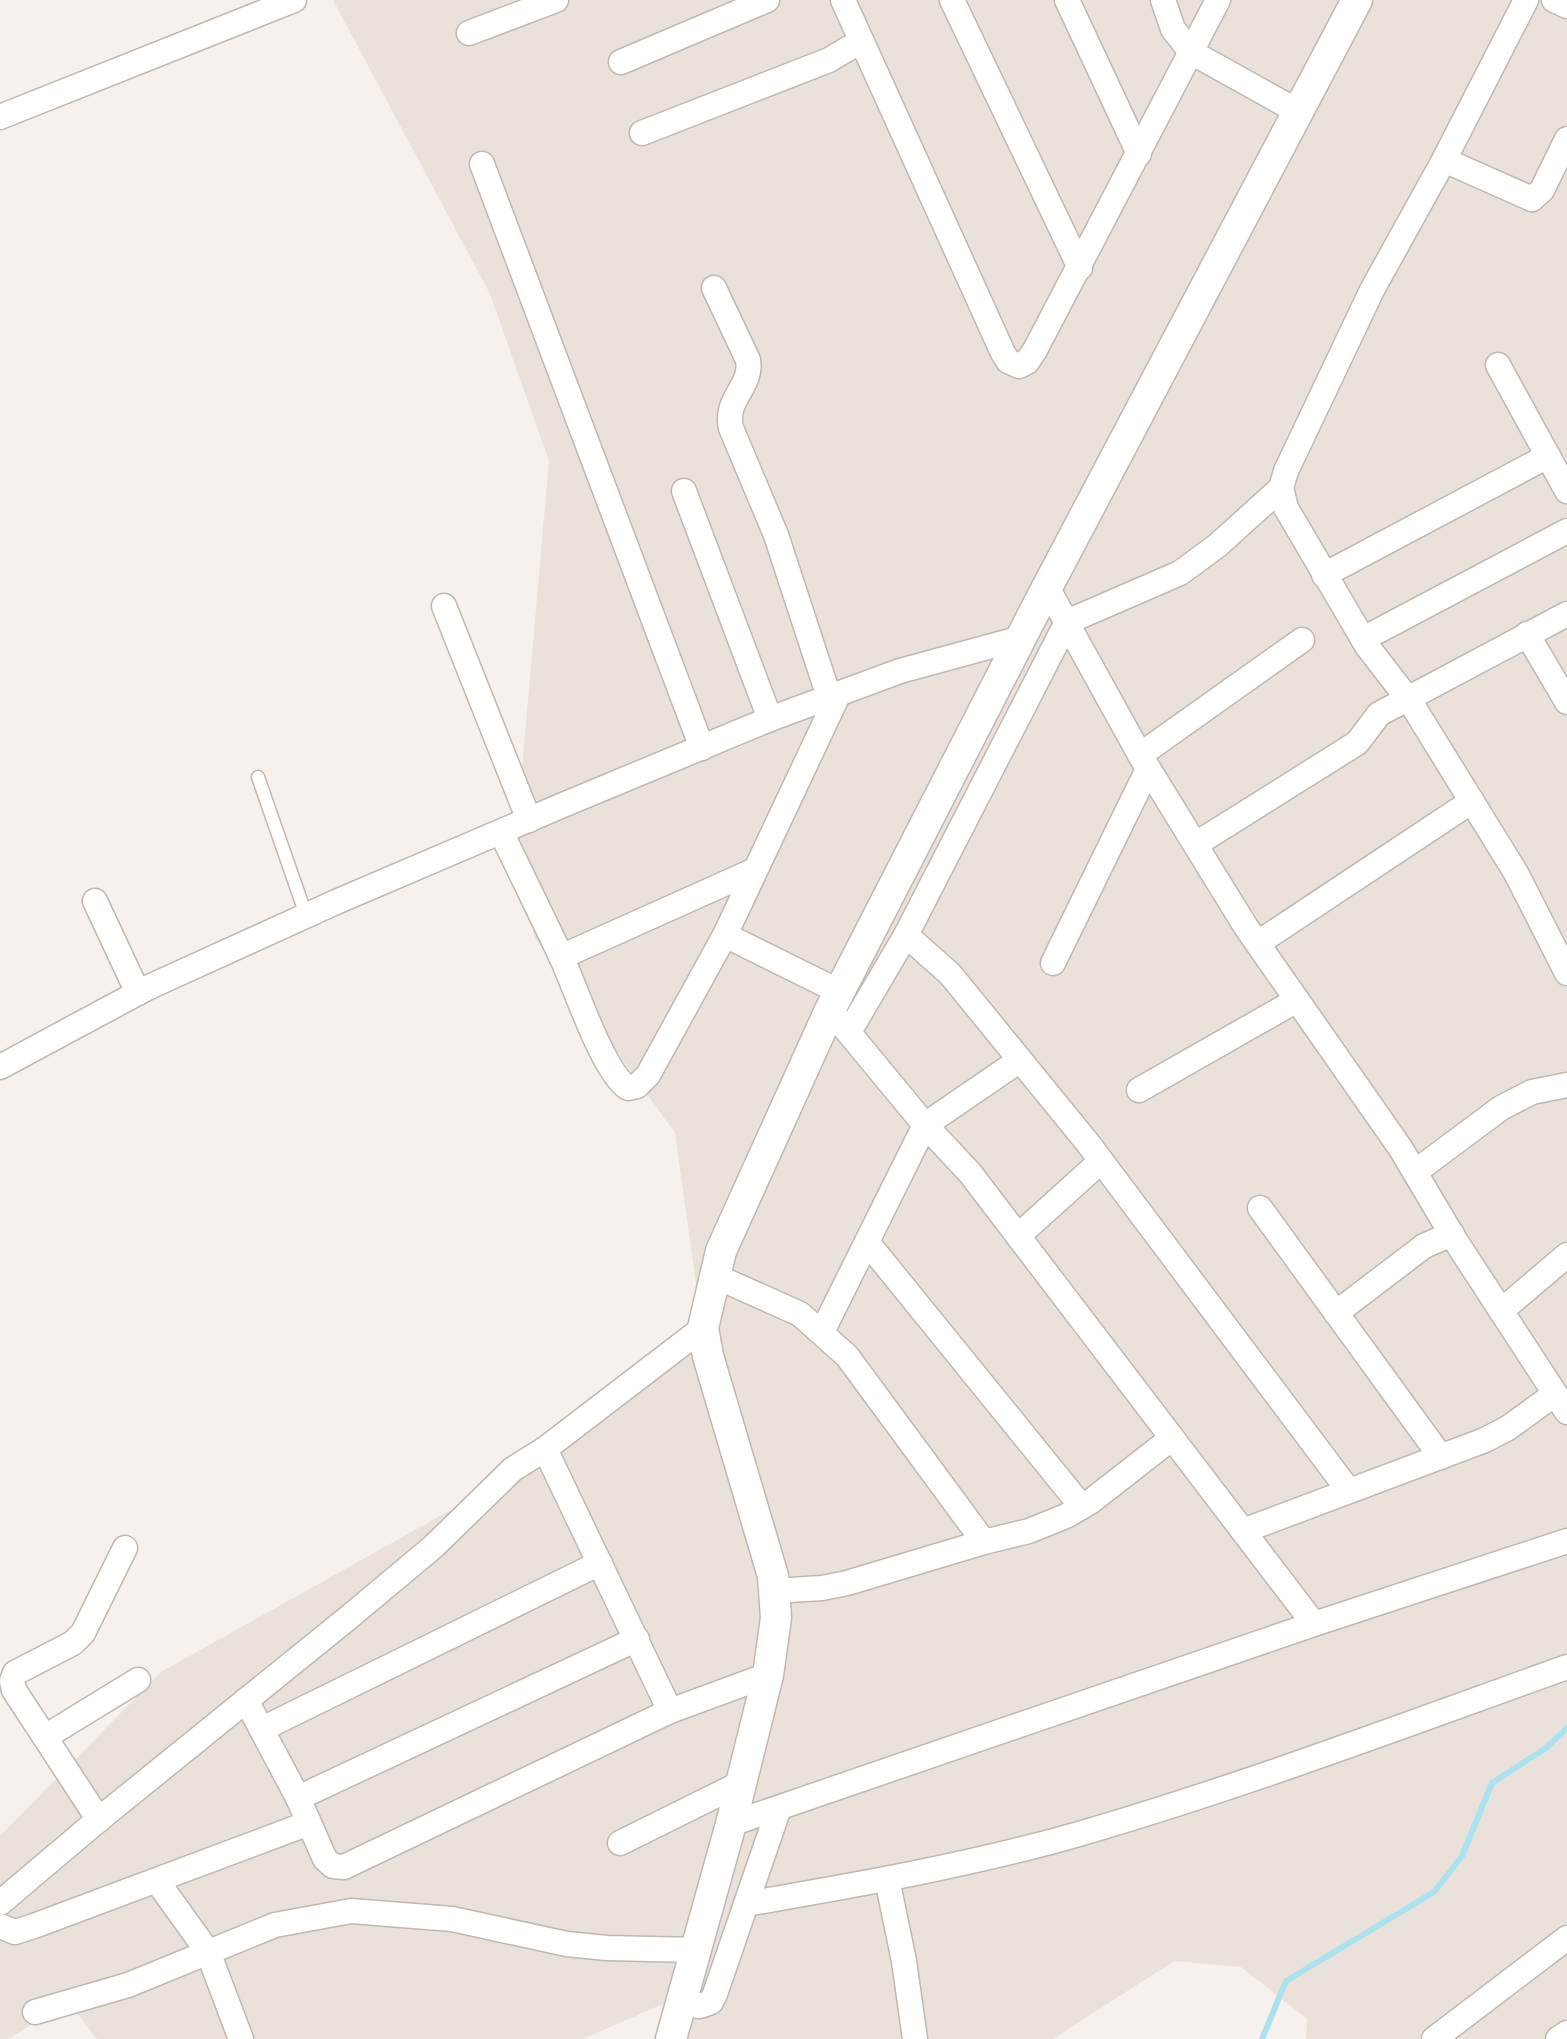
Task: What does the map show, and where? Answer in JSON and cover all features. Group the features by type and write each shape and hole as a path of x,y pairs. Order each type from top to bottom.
{"street":[{"path":"0,117 294,0"},
{"path":"469,33 556,0"},
{"path":"621,62 714,10 767,0"},
{"path":"843,0 1003,353 1013,365 1019,366 1027,362 1035,350 1080,268 1218,0"},
{"path":"952,0 1080,268"},
{"path":"1067,0 1139,154"},
{"path":"1163,0 1173,29 1191,52 1297,111"},
{"path":"671,2039 731,1824 768,1675 776,1618 773,1576 708,1356 703,1328 721,1251 1021,638 1357,0"},
{"path":"1526,0 1444,160 1372,290 1286,471 1281,488 1286,508 1324,575 1363,639 1407,698 1516,873 1567,973"},
{"path":"1554,0 1567,6"},
{"path":"642,133 829,60 861,41"},
{"path":"1444,160 1532,199 1542,190 1567,139"},
{"path":"482,164 702,748"},
{"path":"501,832 608,1064 619,1082 628,1088 637,1086 648,1075 725,935 834,695 776,535 731,428 728,417 730,407 750,369 714,288"},
{"path":"1498,365 1567,491"},
{"path":"1324,575 1548,456"},
{"path":"840,1012 906,935 1067,622 1180,573 1218,545 1281,488"},
{"path":"684,491 770,719"},
{"path":"1363,639 1567,531"},
{"path":"1047,587 1144,762 1258,943 1415,1172 1563,1405 1441,1457 1243,1531"},
{"path":"444,606 529,820"},
{"path":"1196,844 1357,743 1379,714 1567,614"},
{"path":"1527,634 1567,702"},
{"path":"0,1067 138,993 306,915 529,820 834,695 900,671 1021,638"},
{"path":"1053,963 1144,762 1302,640"},
{"path":"1258,943 1472,801"},
{"path":"561,957 755,870"},
{"path":"95,901 138,993"},
{"path":"725,935 840,1012 925,1125 970,1173 1314,1624"},
{"path":"906,935 950,974 1101,1161 1349,1491"},
{"path":"1139,1090 1297,1000"},
{"path":"822,1332 925,1125 1020,1060"},
{"path":"1415,1172 1501,1108 1532,1092 1567,1085"},
{"path":"1018,1236 1101,1161"},
{"path":"1260,1208 1441,1457"},
{"path":"1336,1313 1424,1246 1452,1234"},
{"path":"867,1242 1082,1507"},
{"path":"1501,1311 1567,1255"},
{"path":"715,1276 800,1314 847,1356 984,1542"},
{"path":"0,1903 433,1547 513,1469 545,1449 703,1328"},
{"path":"774,1591 847,1583 1029,1531 1082,1507 1172,1438"},
{"path":"545,1449 670,1711"},
{"path":"731,1824 1314,1624 1567,1541"},
{"path":"99,1820 8,1677 73,1643 83,1633 125,1548"},
{"path":"262,1729 600,1563"},
{"path":"298,1798 637,1639"},
{"path":"746,1904 887,1879 1077,1834 1334,1751 1567,1667"},
{"path":"246,1700 298,1798 325,1859 333,1866 344,1867 670,1711 768,1675"},
{"path":"45,1737 138,1680"},
{"path":"620,1843 741,1783"},
{"path":"681,2004 700,2006 711,2002 779,1808"},
{"path":"0,1926 15,1932 34,1926 309,1823"},
{"path":"887,1879 904,1961 915,2039"},
{"path":"157,1881 208,1952 241,2039"},
{"path":"35,2012 128,1985 275,1925 351,1911 452,1919 567,1944 696,1950"},
{"path":"1434,2039 1567,1938"},
{"path":"1558,2039 1567,2033"}],"lane":[{"path":"258,777 306,915"}],"shaded area":[{"path":"333,0 1567,0 1567,2039 1306,2039 1307,2019 1241,1967 1174,1961 1053,2039 686,2039 681,1996 583,2039 97,2039 68,2002 8,2039 0,2039 0,1836 161,1672 472,1498 700,1313 675,1133 535,938 515,848 549,461 490,294"}],"waterway":[{"path":"1262,2039 1286,1981 1434,1892 1462,1856 1492,1783 1546,1748 1567,1728"}]}
